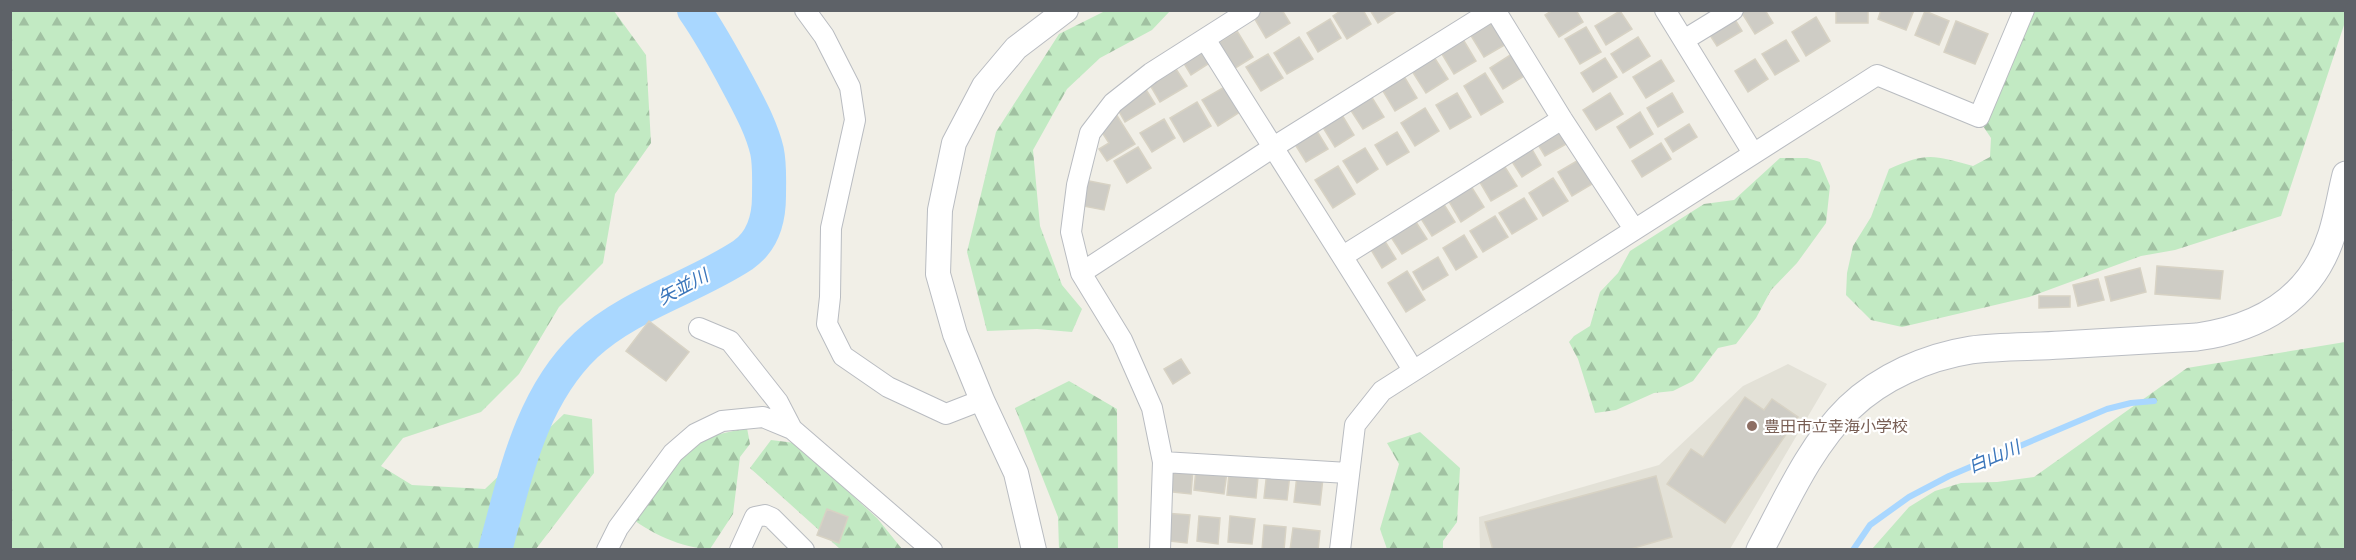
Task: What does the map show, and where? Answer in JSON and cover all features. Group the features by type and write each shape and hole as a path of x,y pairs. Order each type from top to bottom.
{"main road":[{"path":"1760,549 1795,484 1829,429 1850,406 1865,395 1890,378 1918,364 1970,350 2197,337 2224,333 2250,324 2285,305 2308,280 2324,253 2331,235 2346,175"}],"street":[{"path":"805,10 824,36 850,87 855,120 831,228 830,297 827,324 843,356 888,387 946,414 982,400"},
{"path":"1034,549 1016,473 955,334 938,274 940,210 954,142 984,86 1016,48 1066,10"},
{"path":"1160,549 1163,462 1152,408 1122,340 1081,273 1071,231 1077,185 1090,133 1113,103 1151,73 1250,10"},
{"path":"1081,273 1272,148 1494,10 1634,229"},
{"path":"1665,10 1753,153"},
{"path":"1684,40 1733,10"},
{"path":"1340,549 1355,425 1382,391 1877,75 1979,117 2024,10"},
{"path":"1205,39 1413,370"},
{"path":"1343,256 1562,119"},
{"path":"699,328 730,341 778,402 792,429"},
{"path":"607,549 618,528 673,453 695,434 722,421 763,417 792,429 932,549"},
{"path":"1163,462 1348,472"},
{"path":"740,549 755,517 765,515 772,518 804,549"}],"shaded area":[{"name":"豊田市立幸海小学校","path":"1788,364 1827,384 1730,549 1480,549 1479,517 1659,465 1743,386"}],"green space":[{"path":"10,11 614,11 646,55 651,143 615,194 603,263 559,307 519,374 481,412 403,438 381,466 412,485 485,489 564,414 592,419 594,473 536,549 11,549"},
{"path":"1105,11 1170,11 1152,30 1100,58 1067,89 1033,150 1040,226 1062,285 1082,309 1072,332 1037,329 987,331 967,252 996,132 1059,34"},
{"path":"2035,11 2345,11 2345,22 2281,216 2175,250 2141,256 2029,297 1902,327 1871,320 1846,295 1847,273 1853,246 1871,217 1889,169 1913,160 1930,157 1973,166 1990,157 1991,138 1983,126"},
{"path":"1780,158 1807,158 1820,162 1830,186 1826,223 1797,263 1771,290 1756,318 1736,344 1718,348 1693,381 1673,391 1654,393 1616,410 1595,413 1578,359 1569,342 1590,326 1600,292 1618,273 1630,251 1704,204 1734,200"},
{"path":"2345,342 2345,549 1872,549 1909,507 1935,491 1961,483 1997,482 2034,477 2187,368"},
{"path":"1069,381 1117,409 1118,549 1059,549 1058,517 1015,408"},
{"path":"747,428 750,444 740,457 733,514 710,549 677,543 644,527 627,514 670,445"},
{"path":"1420,432 1460,468 1457,522 1443,541 1443,549 1387,549 1380,529 1399,464 1387,443"},
{"path":"771,440 795,443 877,518 902,549 840,549 750,468"}],"building":[{"path":"1262,10 1282,10 1290,23 1266,38 1253,16"},
{"path":"1342,10 1363,10 1371,24 1347,39 1333,16"},
{"path":"1370,10 1398,10 1378,23"},
{"path":"1553,10 1576,10 1583,22 1559,37 1545,15"},
{"path":"1745,10 1765,10 1773,23 1755,34 1742,13"},
{"path":"1836,10 1868,10 1868,23 1836,23"},
{"path":"1881,10 1914,10 1906,30 1878,19"},
{"path":"1620,11 1632,29 1606,45 1595,26"},
{"path":"1925,11 1949,21 1939,45 1915,35"},
{"path":"1731,13 1742,31 1717,46 1706,29"},
{"path":"1816,17 1830,41 1806,56 1792,32"},
{"path":"1330,19 1341,38 1318,52 1307,33"},
{"path":"1494,20 1508,43 1484,57 1470,34"},
{"path":"1956,21 1988,34 1975,64 1944,52"},
{"path":"1586,27 1601,52 1580,64 1565,39"},
{"path":"1237,31 1253,57 1229,72 1213,46"},
{"path":"1461,36 1476,61 1454,74 1439,49"},
{"path":"1299,37 1313,59 1287,74 1274,53"},
{"path":"1638,37 1650,56 1623,73 1611,54"},
{"path":"1786,40 1799,61 1775,75 1762,54"},
{"path":"1199,44 1211,62 1191,75 1180,57"},
{"path":"1515,52 1529,73 1503,89 1490,68"},
{"path":"1268,54 1283,78 1261,91 1246,67"},
{"path":"1434,57 1448,79 1426,93 1412,71"},
{"path":"1605,58 1617,77 1593,92 1581,73"},
{"path":"1755,59 1768,79 1748,92 1735,71"},
{"path":"1661,60 1674,81 1646,98 1633,77"},
{"path":"1176,69 1187,86 1160,102 1150,85"},
{"path":"1402,73 1417,98 1395,111 1380,86"},
{"path":"1485,73 1503,102 1481,115 1464,86"},
{"path":"1228,85 1243,110 1218,126 1202,100"},
{"path":"1145,88 1155,104 1125,122 1116,106"},
{"path":"1457,93 1471,117 1450,129 1436,105"},
{"path":"1610,93 1623,114 1596,130 1583,110"},
{"path":"1672,93 1683,112 1658,127 1647,108"},
{"path":"1371,96 1384,117 1363,129 1350,109"},
{"path":"1197,102 1211,126 1184,142 1170,118"},
{"path":"1425,108 1439,131 1415,146 1401,123"},
{"path":"1339,110 1354,135 1335,147 1319,121"},
{"path":"1114,111 1135,144 1107,161 1099,149 1109,143 1096,123"},
{"path":"1640,112 1653,134 1630,148 1617,127"},
{"path":"1164,119 1175,138 1152,152 1140,133"},
{"path":"1557,124 1568,143 1545,156 1534,138"},
{"path":"1689,124 1697,137 1673,152 1665,139"},
{"path":"1315,128 1328,149 1306,162 1293,141"},
{"path":"1397,132 1409,152 1387,165 1375,145"},
{"path":"1661,143 1671,159 1642,177 1632,161"},
{"path":"1529,144 1541,165 1522,177 1509,157"},
{"path":"1138,147 1151,168 1127,183 1114,161"},
{"path":"1365,148 1378,169 1357,183 1343,161"},
{"path":"1582,158 1597,181 1572,196 1558,172"},
{"path":"1503,164 1517,186 1491,201 1478,179"},
{"path":"1338,166 1355,194 1333,208 1315,180"},
{"path":"1553,178 1568,201 1543,216 1529,193"},
{"path":"1084,180 1110,185 1104,210 1078,205"},
{"path":"1469,183 1484,207 1461,222 1447,198"},
{"path":"1524,198 1537,219 1512,234 1499,213"},
{"path":"1443,203 1455,222 1432,236 1420,217"},
{"path":"1495,216 1508,237 1483,252 1470,231"},
{"path":"1414,219 1427,239 1402,254 1389,234"},
{"path":"1381,235 1396,259 1382,268 1367,243"},
{"path":"1464,235 1477,257 1456,270 1443,248"},
{"path":"1438,257 1448,275 1423,290 1413,272"},
{"path":"2157,266 2223,271 2220,299 2155,294"},
{"path":"2140,268 2146,292 2111,301 2105,277"},
{"path":"1407,271 1425,300 1406,312 1388,283"},
{"path":"2098,279 2104,300 2078,306 2073,285"},
{"path":"2039,296 2070,296 2070,307 2039,308"},
{"path":"649,321 689,352 666,381 626,351"},
{"path":"1181,359 1190,373 1173,384 1164,369"},
{"path":"1745,397 1764,410 1772,399 1798,417 1725,523 1667,484 1691,449 1703,457"},
{"path":"1167,466 1193,469 1191,494 1164,491"},
{"path":"1196,469 1227,472 1224,494 1194,490"},
{"path":"1267,471 1290,474 1287,500 1264,498"},
{"path":"1229,474 1258,477 1256,498 1227,495"},
{"path":"1297,475 1323,478 1320,505 1294,502"},
{"path":"1656,476 1672,537 1627,550 1493,550 1485,522"},
{"path":"827,509 848,517 839,543 817,535"},
{"path":"1164,513 1190,515 1187,543 1161,540"},
{"path":"1199,516 1220,518 1218,544 1197,541"},
{"path":"1230,516 1255,519 1252,544 1228,542"},
{"path":"1264,525 1286,527 1284,550 1262,550"},
{"path":"1293,528 1320,531 1318,550 1290,550"}],"waterway":[{"name":"矢並川","path":"495,550 527,440 551,389 567,366 586,345 622,318 724,267 743,255 756,243 766,221 769,162 765,143 742,92 714,40 694,10"},
{"name":"白山川","path":"1853,550 1870,525 1909,497 1949,476 2107,409 2131,403 2154,401"}],"place":[{"name":"豊田市立幸海小学校","path":"1752,426"}]}
